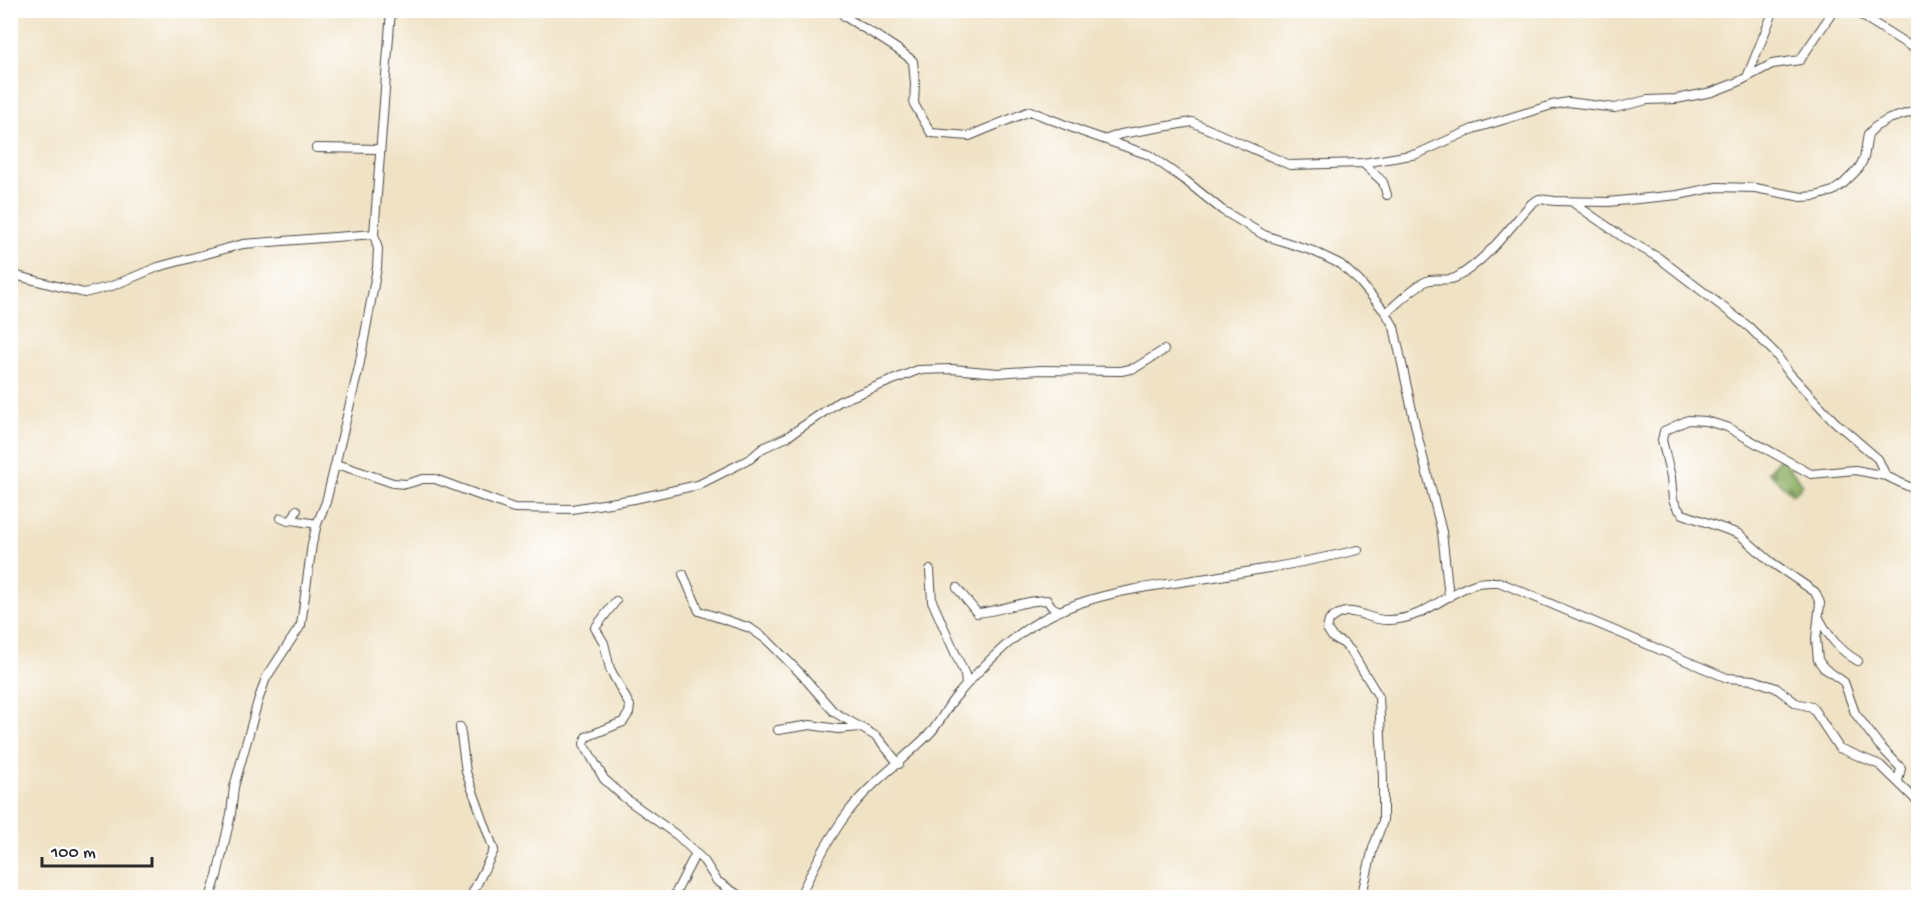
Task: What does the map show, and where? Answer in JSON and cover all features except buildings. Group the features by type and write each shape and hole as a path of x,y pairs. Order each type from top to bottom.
{"street":[{"path":"210,897 231,814 234,787 258,701 266,678 301,625 307,573 317,524 326,502 359,367 377,268 378,249 374,234 391,10"},
{"path":"844,10 844,16 900,50 913,61 914,104 931,133 969,136 1030,111 1149,155 1222,210 1264,236 1313,251 1340,264 1359,281 1386,313 1394,327 1418,438 1442,532 1449,597"},
{"path":"1747,77 1774,10"},
{"path":"1107,139 1121,134 1192,122 1290,165 1363,163 1417,154 1473,129 1552,105 1568,102 1615,108 1647,100 1676,99 1712,92 1772,64 1800,60 1834,10"},
{"path":"1853,10 1918,51"},
{"path":"1386,313 1423,283 1431,280 1452,279 1479,262 1532,203 1539,199 1608,202 1677,195 1717,187 1755,188 1802,197 1833,191 1859,168 1866,152 1868,134 1875,127 1889,119 1918,110"},
{"path":"316,148 380,149"},
{"path":"1363,163 1383,182 1386,195"},
{"path":"1571,201 1624,238 1659,258 1749,327 1775,353 1789,373 1834,421 1878,459 1886,476"},
{"path":"10,260 11,274 84,294 112,286 158,267 243,244 374,234"},
{"path":"334,469 343,466 383,481 402,484 435,479 513,508 572,510 698,485 750,459 758,451 787,437 840,401 918,370 952,369 998,373 1040,370 1120,371 1135,368 1164,350"},
{"path":"1898,781 1901,768 1879,745 1855,713 1844,682 1824,668 1818,660 1816,639 1820,603 1815,592 1771,562 1739,534 1683,514 1673,500 1671,477 1662,440 1664,431 1688,420 1706,421 1728,427 1811,474 1855,470 1886,476 1918,491"},
{"path":"292,520 297,510"},
{"path":"281,518 288,521 317,524"},
{"path":"799,897 816,862 849,811 885,773 899,764 933,730 966,685 1005,645 1057,610 1102,595 1296,563 1358,550"},
{"path":"930,570 932,601 965,675 966,685"},
{"path":"683,574 699,611 750,628 767,640 834,712 877,737 899,764"},
{"path":"1361,897 1373,848 1383,820 1379,697 1351,651 1343,643 1333,638 1327,628 1329,621 1342,612 1354,611 1371,618 1389,620 1419,615 1476,583 1499,582 1727,678 1754,680 1776,688 1796,703 1812,707 1839,748 1880,765 1918,801"},
{"path":"957,588 977,613 1011,608 1036,600 1047,600 1057,610"},
{"path":"616,601 595,628 604,643 610,669 630,706 629,713 623,722 588,735 584,738 584,744 604,779 625,798 678,836 696,854 717,881 743,897"},
{"path":"1818,617 1832,641 1842,651 1858,661"},
{"path":"778,730 810,725 838,729 860,727"},
{"path":"460,728 465,772 494,850 470,897"},
{"path":"673,897 696,854"}],"green space":[{"path":"1781,457 1803,485 1793,495 1767,472"}]}
